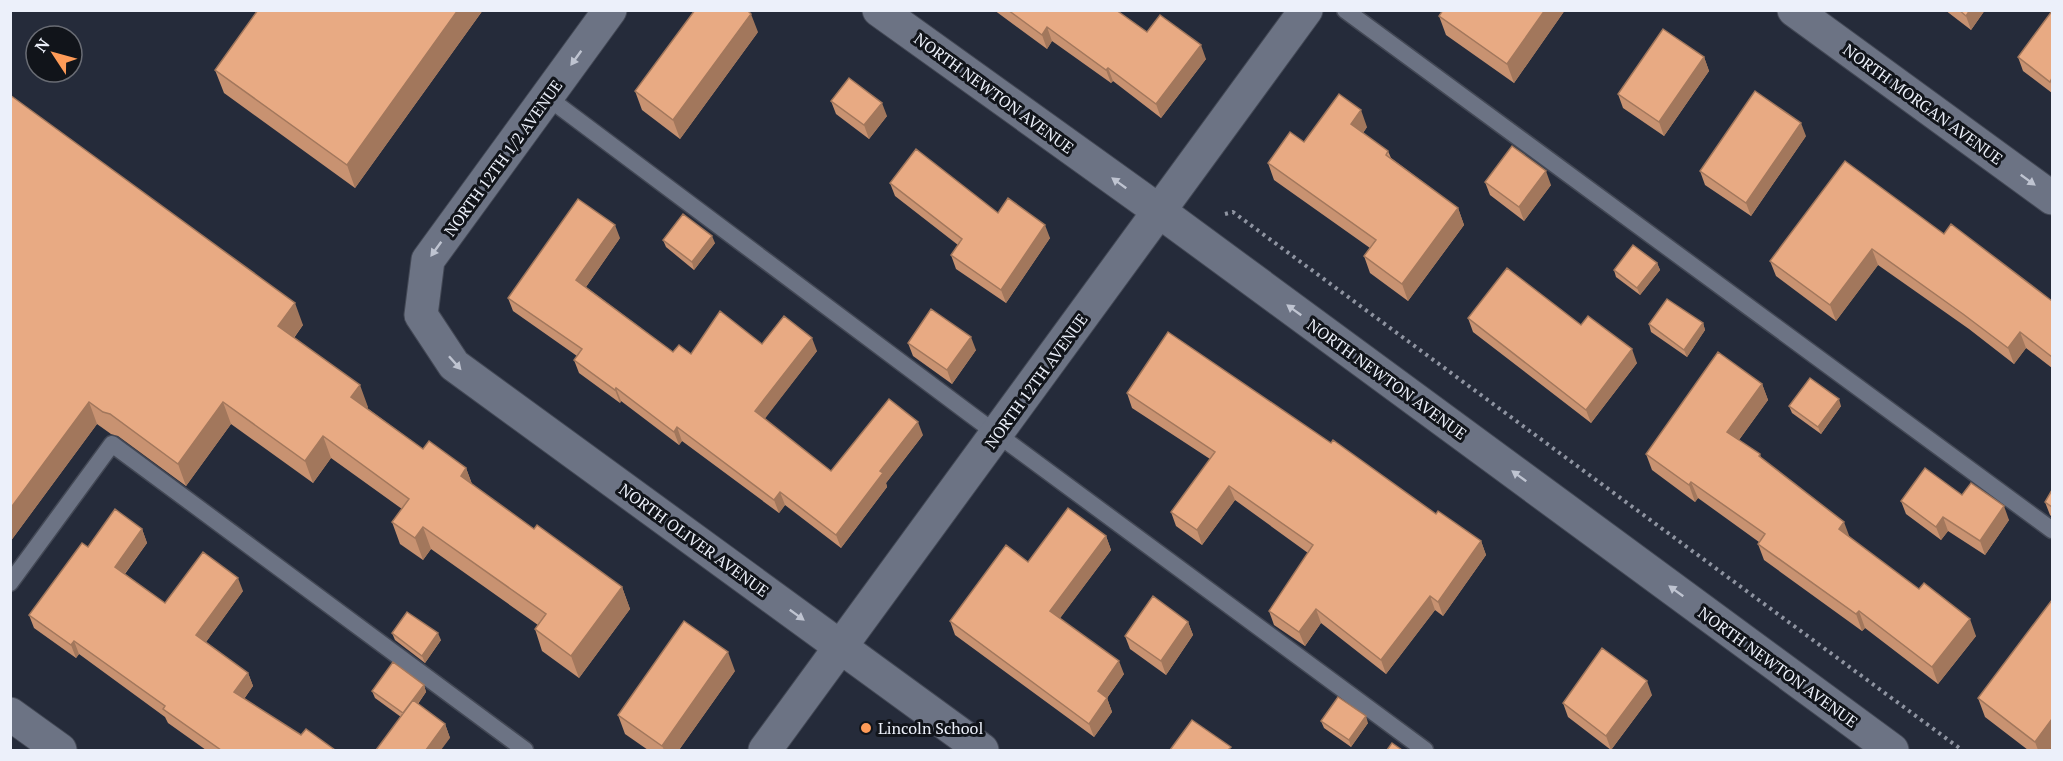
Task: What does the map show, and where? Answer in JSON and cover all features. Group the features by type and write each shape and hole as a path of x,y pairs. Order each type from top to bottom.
{"street":[{"name":"NORTH 12TH 1/2 AVENUE","path":"421,315 428,260 610,10"},
{"name":"NORTH NEWTON AVENUE","path":"879,10 1159,211 1892,750"},
{"name":"NORTH 12TH AVENUE","path":"765,750 1306,10"},
{"name":"NORTH MORGAN AVENUE","path":"1794,10 2052,198"},
{"name":"NORTH OLIVER AVENUE","path":"421,315 454,365 982,750"},
{"path":"10,714 60,750"}],"lane":[{"path":"1345,10 2052,530"},
{"path":"547,97 997,434 1425,750"},
{"path":"10,583 111,444 525,750"}],"path":[{"path":"1215,216 1233,212 1962,750"}],"building":[{"path":"258,10 458,10 347,165 215,70"},
{"path":"695,10 747,10 751,14 673,120 635,91"},
{"path":"1008,10 1116,10 1147,32 1160,15 1201,45 1156,104 1047,27 1042,35"},
{"path":"1443,10 1545,10 1507,64 1439,16"},
{"path":"1959,10 1970,10 1966,16"},
{"path":"2052,11 2052,78 2050,82 2018,57"},
{"path":"1663,29 1704,57 1659,122 1618,94"},
{"path":"849,78 882,103 864,125 831,101"},
{"path":"1755,91 1801,123 1746,203 1700,171"},
{"path":"1339,94 1361,110 1351,124 1388,151 1386,155 1458,208 1402,284 1364,256 1376,240 1268,163 1290,132 1304,142"},
{"path":"10,95 295,303 278,326 360,385 351,397 423,449 429,441 466,468 461,476 534,529 537,525 622,587 571,656 535,629 546,614 423,527 415,538 392,522 409,499 323,436 305,461 223,402 178,464 110,414 89,402 10,509"},
{"path":"1512,146 1546,171 1519,207 1485,182"},
{"path":"916,149 998,213 1008,198 1045,225 1001,290 951,255 962,239 890,183"},
{"path":"1845,161 1944,234 1951,224 2052,301 2052,357 2020,332 2008,348 1872,249 1830,305 1770,261"},
{"path":"578,199 615,225 576,280 673,352 679,345 691,354 720,311 762,344 784,316 812,338 755,411 831,471 889,399 918,422 880,471 883,473 836,535 780,492 774,500 677,427 674,432 616,388 615,390 574,360 582,349 508,298"},
{"path":"683,214 712,236 692,262 663,240"},
{"path":"1633,245 1657,263 1637,288 1614,270"},
{"path":"1507,268 1581,325 1588,316 1632,349 1586,410 1468,318"},
{"path":"1667,299 1703,323 1684,350 1649,324"},
{"path":"931,309 971,337 947,370 908,343"},
{"path":"1168,332 1331,443 1333,440 1436,514 1438,511 1481,541 1438,602 1430,596 1381,660 1316,609 1299,632 1269,611 1313,545 1229,486 1197,530 1171,512 1215,452 1127,393"},
{"path":"1718,352 1762,384 1727,432 1760,454 1759,456 1844,522 1839,529 1919,589 1924,583 1970,619 1932,667 1859,611 1856,614 1758,544 1765,534 1691,482 1689,485 1646,454"},
{"path":"1810,378 1839,399 1818,427 1789,406"},
{"path":"1925,468 1962,495 1971,483 2004,506 1980,541 1943,517 1936,527 1901,501"},
{"path":"2052,490 2052,507 2045,502"},
{"path":"1068,508 1106,536 1050,611 1119,661 1098,691 1107,698 1089,724 950,621 1006,545 1028,562"},
{"path":"115,509 142,529 115,567 165,603 203,552 238,578 196,635 248,673 234,692 301,735 306,729 335,750 221,750 163,709 165,706 74,641 71,645 29,615 82,543 88,547"},
{"path":"1153,596 1188,622 1161,661 1125,636"},
{"path":"2052,600 2052,719 2035,742 1978,698"},
{"path":"407,612 438,633 422,656 392,633"},
{"path":"684,621 728,652 662,746 618,715"},
{"path":"1602,648 1647,681 1606,736 1563,703"},
{"path":"393,662 424,685 403,713 372,691"},
{"path":"1338,697 1366,716 1349,740 1321,721"},
{"path":"413,700 445,724 426,750 376,750"},
{"path":"1192,720 1231,747 1228,750 1170,750"},
{"path":"1392,743 1402,750 1387,750"}],"place":[{"name":"Lincoln School","path":"866,728"}]}
